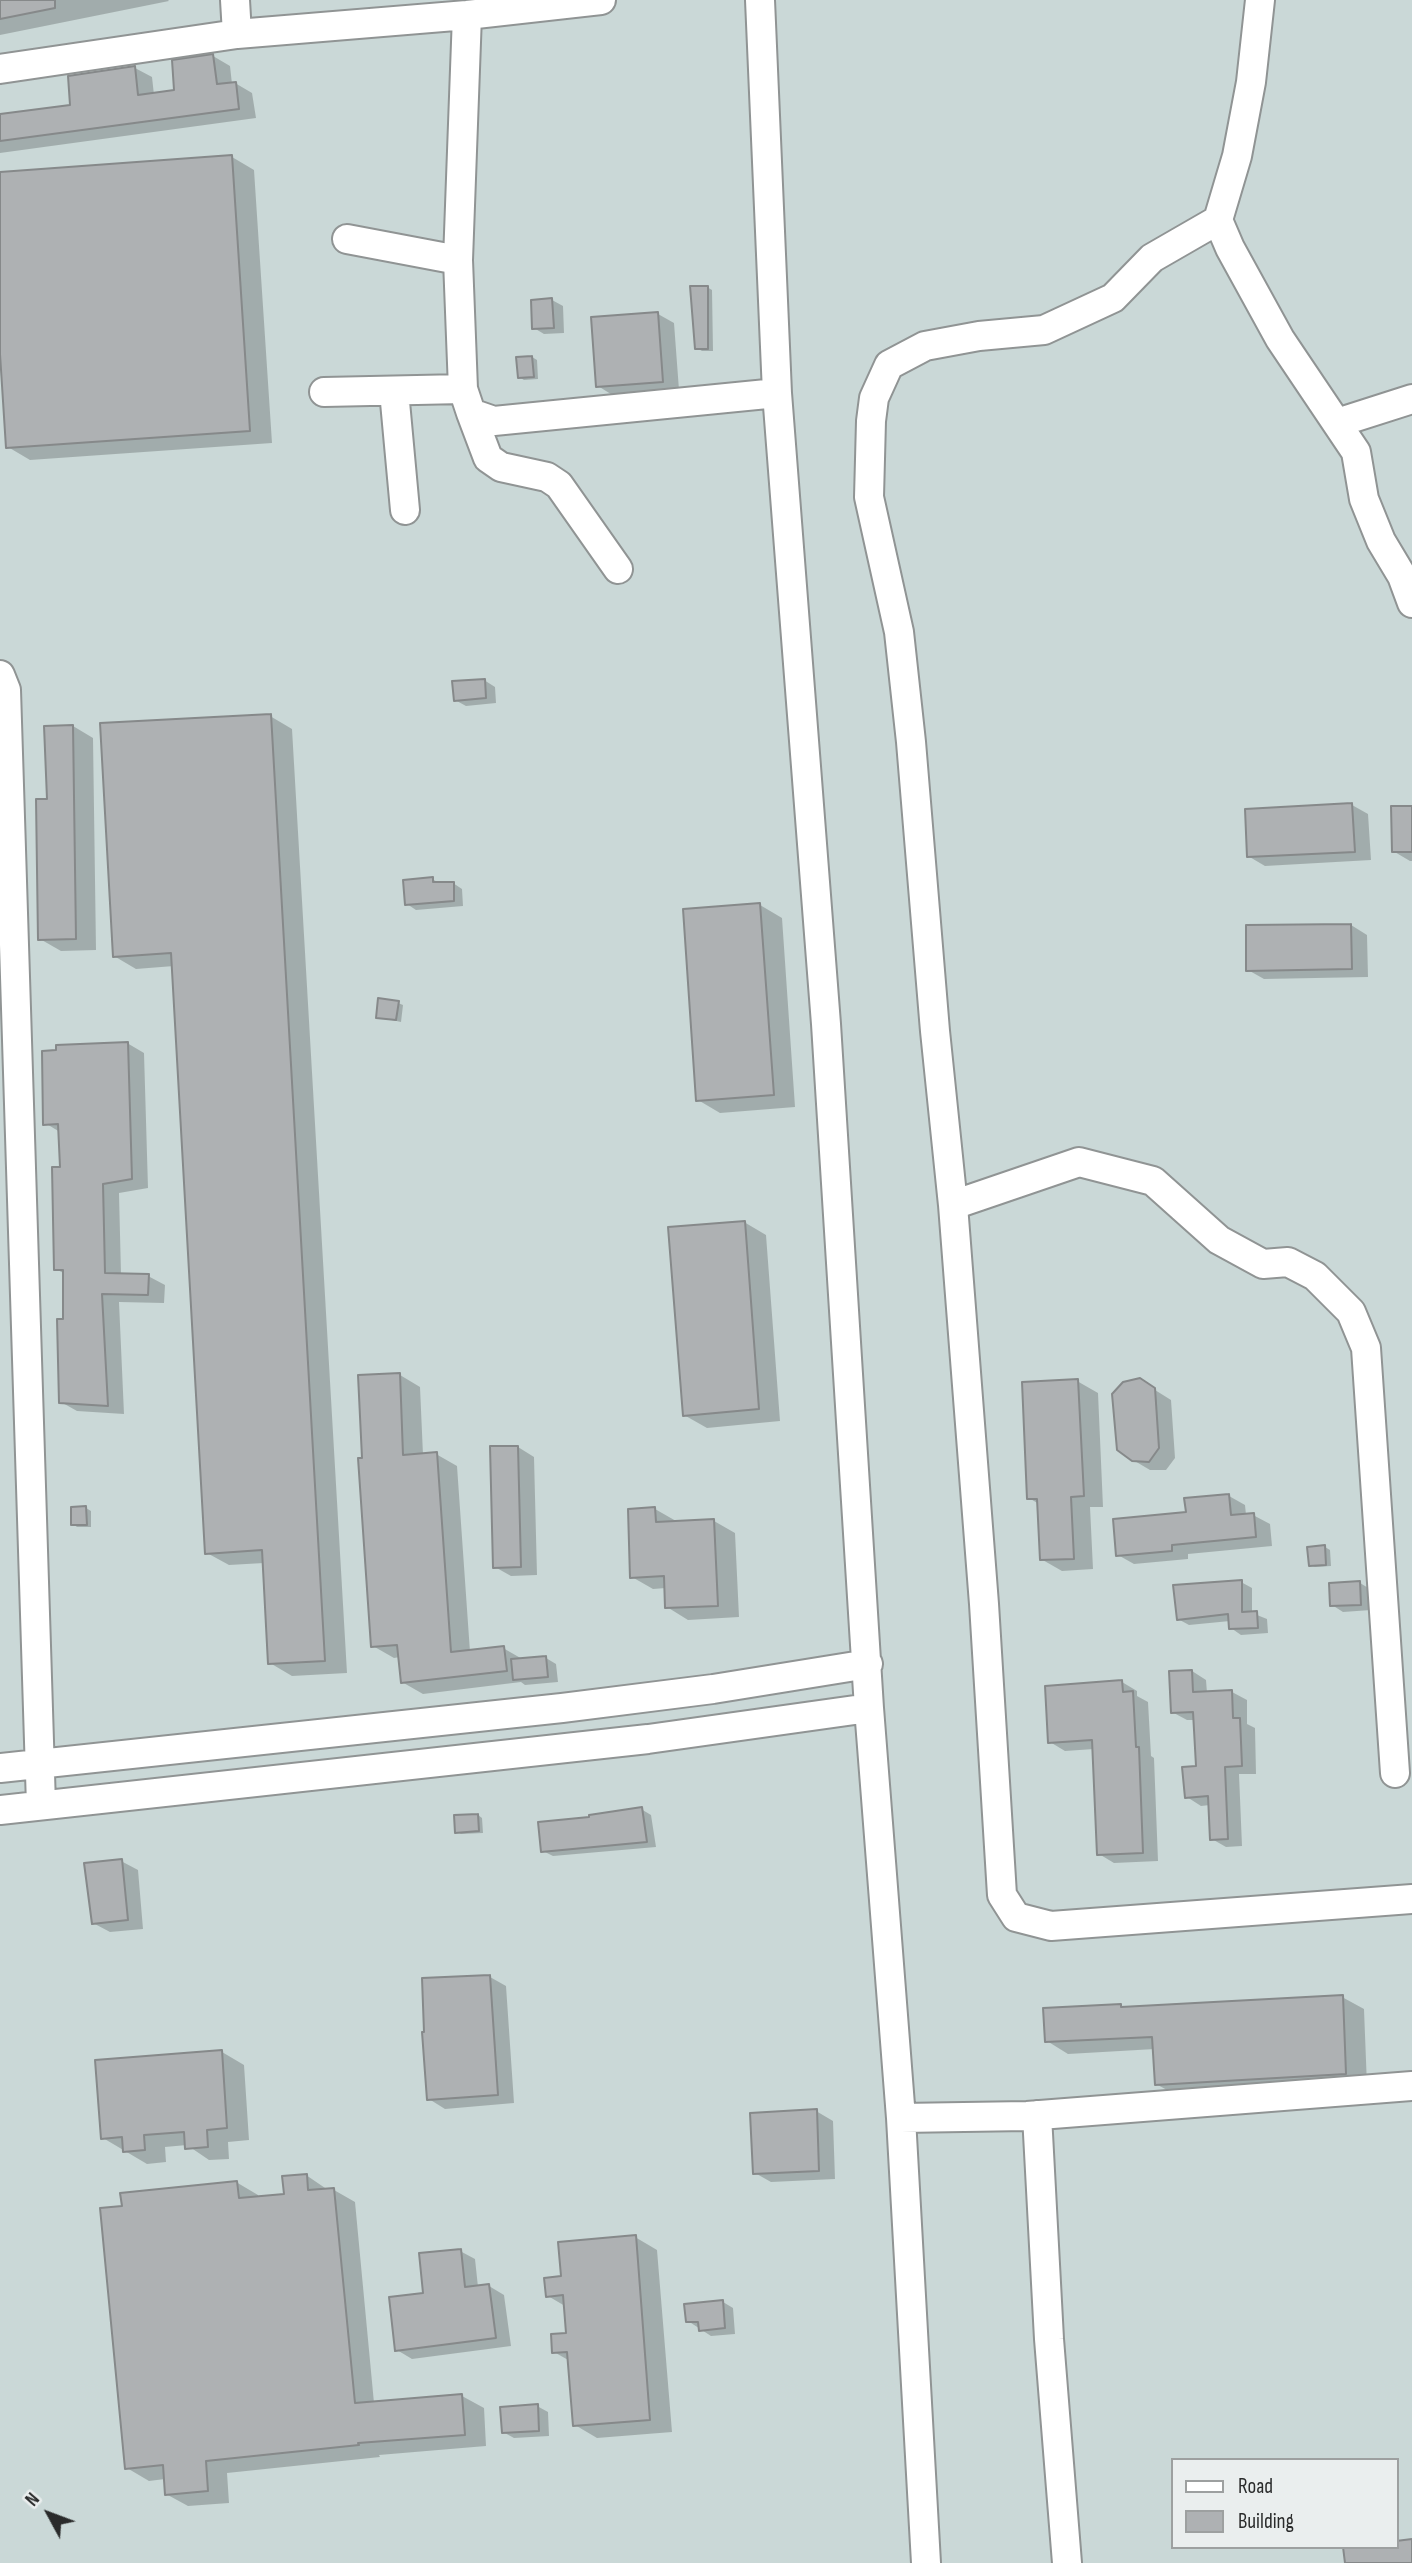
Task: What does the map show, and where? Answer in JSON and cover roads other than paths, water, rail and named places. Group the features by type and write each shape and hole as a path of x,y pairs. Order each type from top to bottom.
{"street":[{"path":"235,0 237,34"},
{"path":"0,69 237,34 467,15 601,0"},
{"path":"760,0 777,393 826,1024 869,1708 901,2118 926,2563"},
{"path":"1260,0 1251,82 1240,144 1218,220 1230,248 1280,339 1356,452 1364,499 1381,541 1402,576 1412,603"},
{"path":"467,15 458,260 467,401 488,458 501,467 547,477 559,485 618,569"},
{"path":"1218,220 1152,258 1113,298 1044,330 979,336 925,346 889,365 874,398 870,421 869,498 899,632 953,1205 981,1563 1002,1895 1016,1917 1051,1926 1412,1899"},
{"path":"347,239 458,260"},
{"path":"324,392 394,391 467,401 494,421 777,393"},
{"path":"394,391 405,510"},
{"path":"1337,422 1412,399"},
{"path":"0,676 6,690 41,1805"},
{"path":"953,1205 1079,1162 1153,1181 1219,1240 1263,1264 1288,1262 1315,1276 1351,1312 1366,1348 1395,1773"},
{"path":"0,1768 713,1689 868,1664"},
{"path":"0,1810 648,1739 869,1708"},
{"path":"901,2118 1037,2115 1412,2086"},
{"path":"1037,2115 1049,2339 1067,2563"}]}
